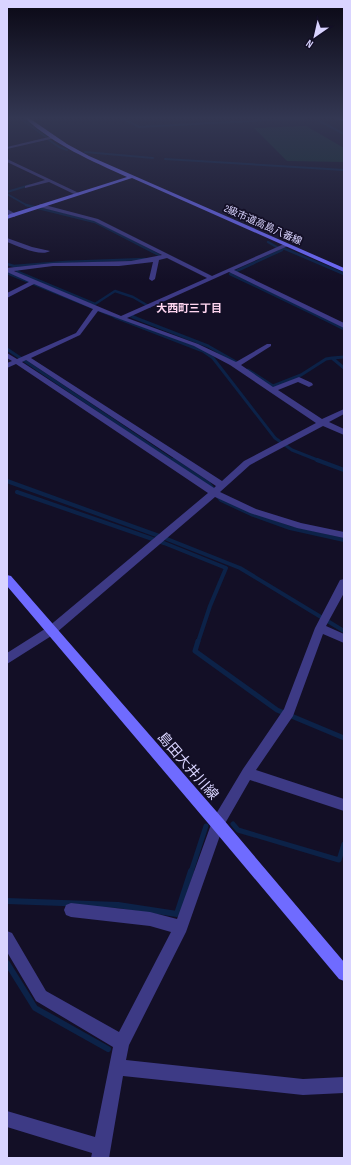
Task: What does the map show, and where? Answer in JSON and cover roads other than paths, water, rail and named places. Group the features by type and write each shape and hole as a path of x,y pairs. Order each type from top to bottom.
{"street":[{"path":"34,172 78,194"},
{"name":"2級市道高島八番線","path":"121,172 344,270"},
{"path":"7,217 131,177"},
{"path":"27,188 50,180"},
{"path":"41,206 96,220 210,277"},
{"path":"7,211 14,215"},
{"path":"7,240 31,249 47,251"},
{"path":"121,318 210,277 286,245"},
{"path":"7,270 60,264 136,262 156,260 167,256"},
{"path":"152,279 156,260"},
{"path":"7,270 121,318 196,345 236,365 321,422 344,432"},
{"path":"229,270 344,326"},
{"path":"7,296 33,282"},
{"path":"285,307 296,302"},
{"path":"7,366 78,334 97,308"},
{"path":"236,365 269,345"},
{"path":"7,355 214,493 266,516 300,526 344,535"},
{"path":"27,358 221,485"},
{"path":"272,390 299,379 309,385"},
{"path":"7,659 52,630 214,493 221,485 247,463 344,411"},
{"name":"島田大井川線","path":"7,579 218,824 344,974"},
{"path":"7,1119 101,1152 116,1067 122,1043 181,927 218,824 247,773 288,712 320,628 344,582"},
{"path":"320,628 344,639"},
{"path":"247,773 344,805"},
{"path":"71,910 150,919 181,927"},
{"path":"7,938 41,996 122,1043"},
{"path":"116,1067 303,1087 344,1085"}],"waterway":[{"path":"7,192 30,185"},
{"path":"7,194 26,205"},
{"path":"26,205 95,222 159,255"},
{"path":"268,242 282,250 230,274 322,318"},
{"path":"281,249 283,248 344,274"},
{"path":"14,266 65,262 145,259"},
{"path":"7,264 14,266"},
{"path":"14,266 18,272 95,304 115,291 133,297 150,307"},
{"path":"7,273 118,318"},
{"path":"133,315 130,316 133,317"},
{"path":"115,317 203,351 213,358 275,438 292,450 320,461"},
{"path":"133,317 208,346 236,362"},
{"path":"322,318 344,329"},
{"path":"7,349 174,461"},
{"path":"332,358 344,357"},
{"path":"248,370 273,386 301,375 326,359 332,358"},
{"path":"332,358 344,368"},
{"path":"173,460 209,484 214,490"},
{"path":"317,460 344,470"},
{"path":"7,481 162,537 240,568 344,631"},
{"path":"17,492 164,543 226,568 210,606 198,642"},
{"path":"218,496 221,500 251,514 290,528 344,540"},
{"path":"198,641 195,651 277,710 344,738"},
{"path":"233,824 238,830 339,860 344,844"},
{"path":"191,872 206,826"},
{"path":"7,901 118,905 177,914 191,871"},
{"path":"7,963 35,1008 108,1049"}],"district":[{"name":"大西町三丁目","path":"189,308"}]}
